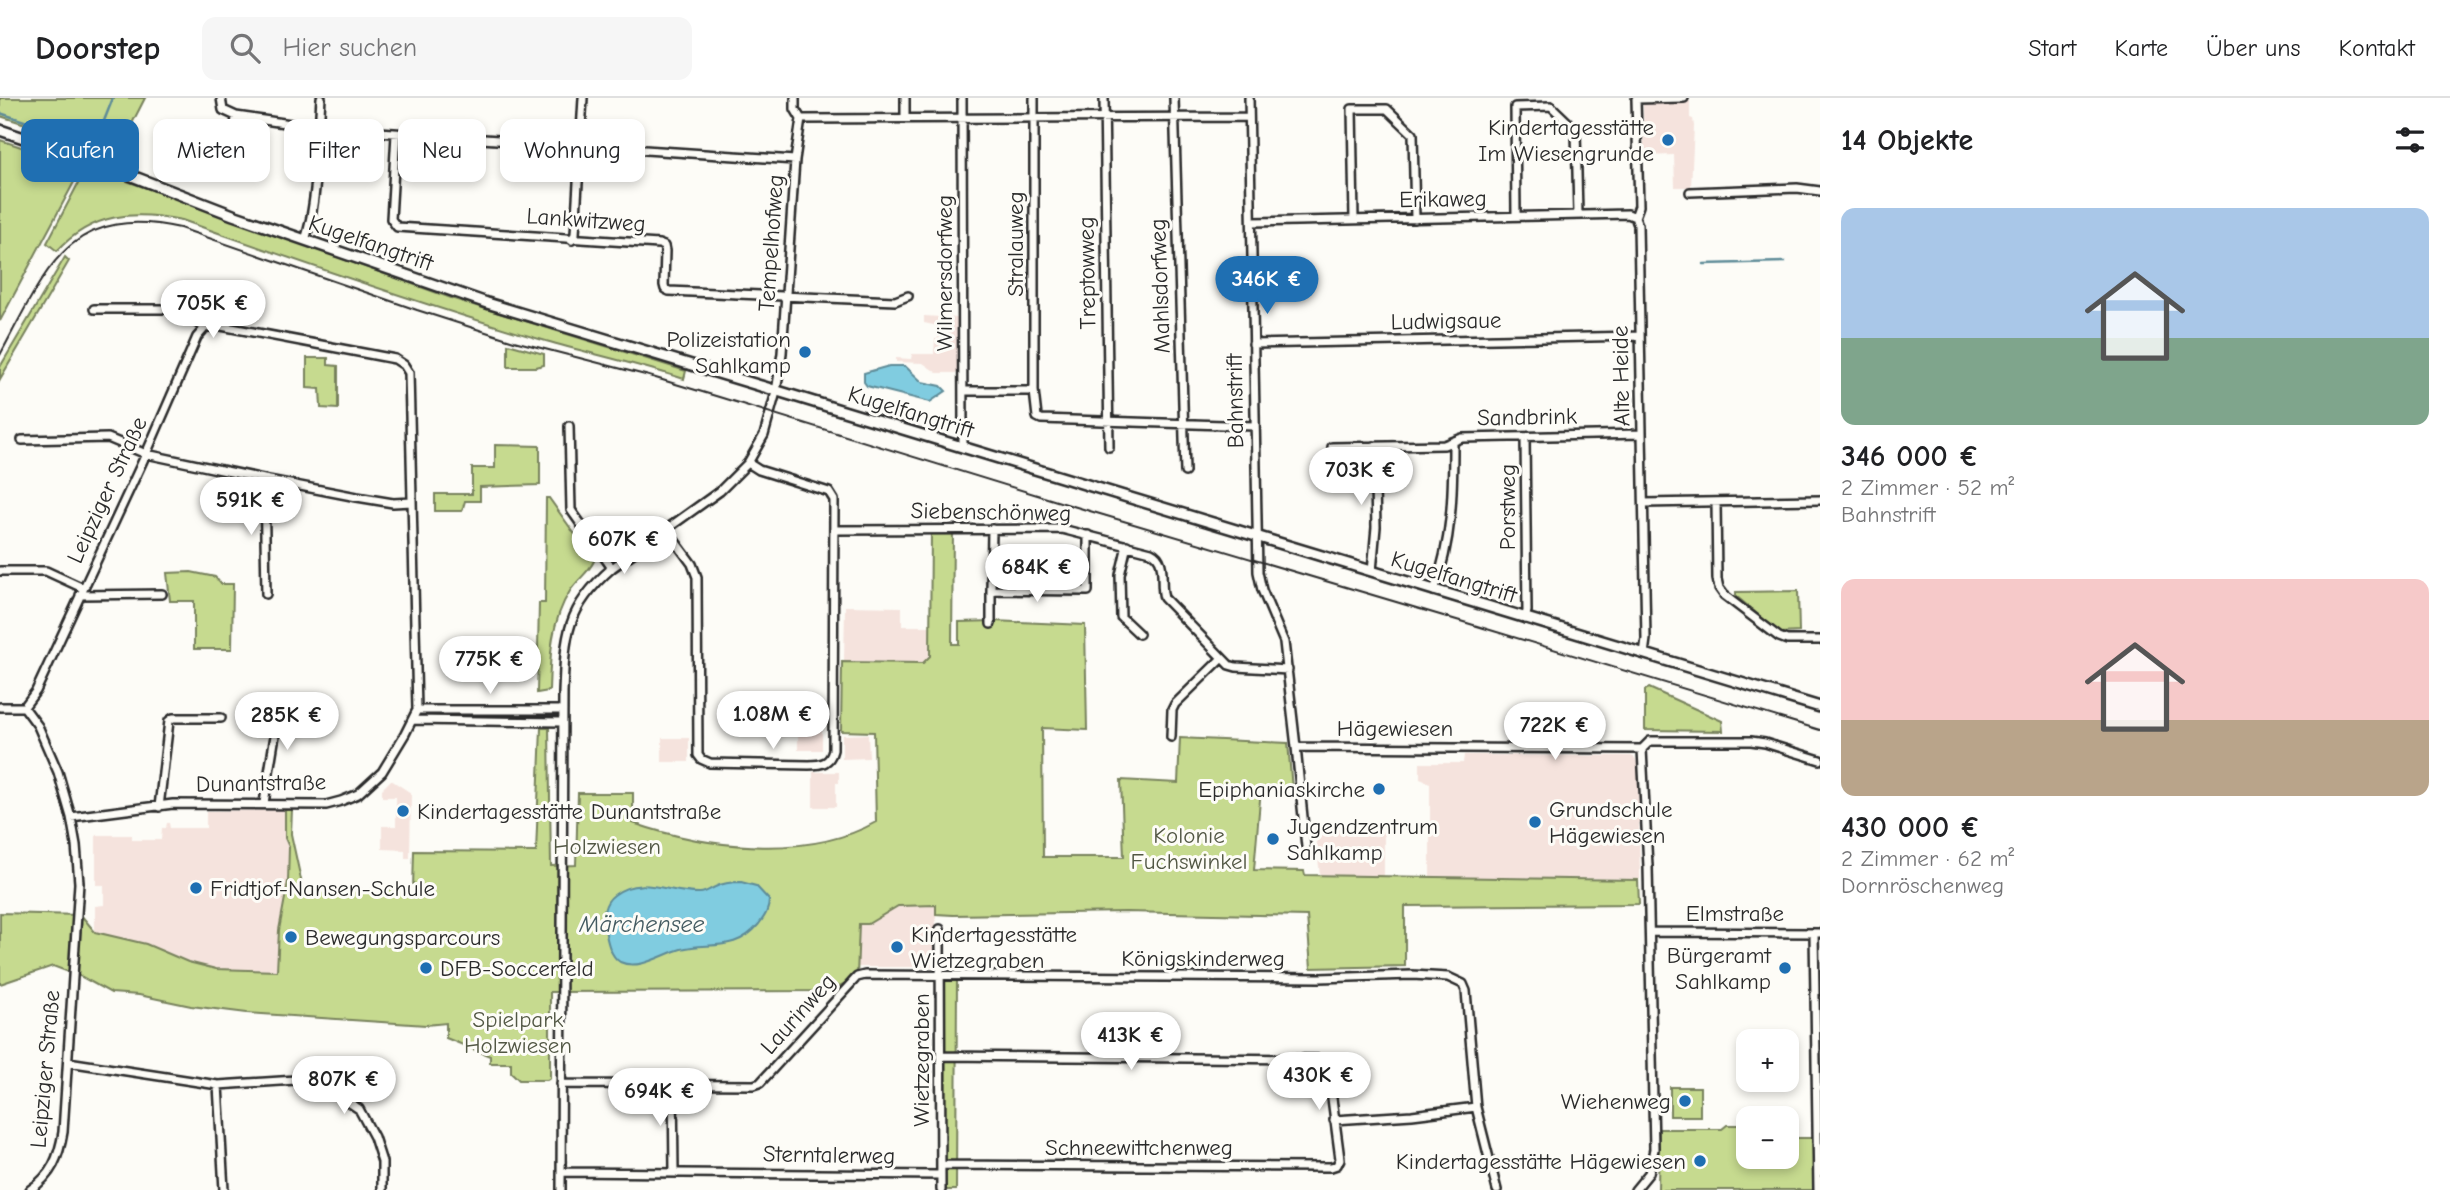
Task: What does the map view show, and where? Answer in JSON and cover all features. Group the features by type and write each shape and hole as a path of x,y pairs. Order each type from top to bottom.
{"street":[{"path":"221,98 223,110 236,116 284,123"},
{"path":"320,119 321,98"},
{"path":"582,119 583,98"},
{"name":"Tempelhofweg","path":"776,392 782,353 795,160 801,119 794,109 795,98"},
{"path":"905,98 905,118"},
{"name":"Wilmersdorfweg","path":"962,98 963,448"},
{"name":"Stralauweg","path":"1034,98 1034,391"},
{"name":"Treptowweg","path":"1104,98 1109,447"},
{"name":"Mahlsdorfweg","path":"1174,98 1185,472"},
{"name":"Bahnstrift","path":"1249,98 1258,536"},
{"path":"1636,99 1684,98"},
{"name":"Alte Heide","path":"1636,99 1639,206 1635,217 1638,225 1644,503 1644,654"},
{"path":"1516,216 1515,107 1551,106 1576,130 1578,215"},
{"path":"1354,220 1352,109 1387,109 1413,134 1415,219"},
{"path":"801,119 1249,117"},
{"name":"Kugelfangtrift","path":"0,130 487,303 1820,707"},
{"path":"384,133 500,140"},
{"name":"Lankwitzweg","path":"396,134 391,219 397,228 663,246 664,285 669,291 895,300 908,296"},
{"path":"645,150 795,160"},
{"path":"305,240 314,182"},
{"path":"572,240 577,182"},
{"path":"1690,192 1797,188 1820,191"},
{"name":"Erikaweg","path":"1252,222 1628,214 1635,217"},
{"path":"94,309 177,309 205,328 216,325 395,359 404,365 409,373 417,710 563,710"},
{"name":"Leipziger Straße","path":"30,1190 49,1173 60,1152 79,883 71,817 58,772 38,726 24,707 36,691 197,337 205,328"},
{"name":"Ludwigsaue","path":"1253,344 1639,335"},
{"path":"964,391 1034,391 1037,417 1254,426"},
{"path":"561,1190 564,650 571,621 588,590 612,568 720,491 748,463 764,435 776,392"},
{"path":"569,426 571,510 612,568"},
{"name":"Sandbrink","path":"1332,447 1444,445 1462,438 1641,434"},
{"path":"23,440 108,438 146,454 264,479 357,497 412,502"},
{"name":"Porstweg","path":"1525,438 1525,619"},
{"path":"1434,591 1444,562 1452,517 1453,442"},
{"path":"1372,571 1376,527 1374,446"},
{"path":"666,529 692,564 697,577 698,755 710,763 825,764 831,758 833,750 834,500 829,492 759,470 748,463"},
{"path":"264,479 266,594"},
{"path":"1644,503 1820,500"},
{"path":"1716,502 1717,579 1724,595 1779,637 1787,640 1820,640"},
{"path":"991,624 992,529"},
{"name":"Siebenschönweg","path":"834,530 1062,529 1127,545 1158,555 1161,561 1164,597 1222,658 1236,667 1288,670"},
{"path":"991,590 1088,591 1088,534"},
{"path":"1258,536 1260,580 1284,642 1307,857"},
{"path":"1127,545 1120,575 1121,617 1139,634"},
{"path":"0,571 46,571 81,591 162,594"},
{"path":"1171,737 1172,710 1175,704 1222,658"},
{"path":"0,707 24,707"},
{"name":"Dunantstraße","path":"71,817 187,803 326,805 358,794 382,772 417,710"},
{"path":"264,803 278,717 322,715"},
{"path":"159,807 169,720 220,718"},
{"path":"413,720 563,722"},
{"name":"Hägewiesen","path":"1296,747 1642,749 1650,741 1751,741 1820,760"},
{"path":"1636,1190 1648,1173 1654,1149 1650,932 1642,749"},
{"name":"Wietzegraben","path":"940,929 941,1190"},
{"name":"Elmstraße","path":"1650,932 1817,933"},
{"path":"1817,933 1818,1190"},
{"name":"Laurinweg","path":"561,1084 760,1083 857,977 940,976"},
{"name":"Königskinderweg","path":"940,976 1448,977 1463,984 1467,998 1476,1107"},
{"path":"940,1056 1326,1061 1334,1120 1412,1115 1476,1107 1497,1190"},
{"path":"68,1062 218,1085 296,1080 326,1087 359,1109 374,1138 382,1162 382,1190"},
{"path":"673,1084 674,1172"},
{"path":"218,1085 224,1190"},
{"name":"Schneewittchenweg","path":"941,1165 1331,1167 1337,1165 1340,1159 1334,1120"},
{"name":"Sterntalerweg","path":"561,1172 941,1175"}],"shaded area":[{"name":"Kindertagesstätte Im Wiesengrunde","path":"1690,101 1690,118 1693,119 1694,126 1691,187 1675,187 1674,155 1644,156 1643,105 1645,102"},
{"path":"924,316 958,318 957,373 937,373 923,363 896,362 896,358 911,359 912,354 934,354 938,326 924,323"},
{"path":"845,606 902,607 902,626 930,626 930,656 923,663 844,662"},
{"path":"798,705 822,706 822,750 798,750"},
{"path":"868,734 869,758 842,759 842,735"},
{"path":"662,738 689,738 689,762 662,762"},
{"name":"Grundschule Hägewiesen","path":"1464,755 1635,758 1638,765 1640,879 1430,877 1430,783 1420,779 1420,763 1463,763"},
{"path":"813,772 839,772 836,807 813,807"},
{"name":"Kindertagesstätte Dunantstraße","path":"391,780 411,793 410,858 405,858 405,850 382,849 382,826 396,826 396,797 382,797 382,789"},
{"name":"Fridtjof-Nansen-Schule","path":"285,810 285,838 289,847 288,882 279,930 277,971 216,969 188,962 146,944 95,932 95,906 104,905 104,885 96,885 96,835 132,835 132,840 161,840 162,828 166,828 167,823 170,828 206,828 206,811"},
{"path":"1314,826 1331,826 1332,830 1349,828 1350,834 1367,830 1367,836 1377,836 1377,832 1384,832 1384,876 1320,875"},
{"name":"Kindertagesstätte Wietzegraben","path":"936,905 936,967 858,967 858,924 868,924 898,906"}],"green space":[{"path":"0,98 145,98 134,119 21,119 21,123 0,116"},
{"path":"0,140 21,147 21,182 74,182 0,321"},
{"path":"79,182 130,182 454,299 686,371 684,379 546,341 317,268 182,220 147,215 114,217 84,229 57,251 47,243"},
{"path":"65,257 69,261 0,379 0,367"},
{"path":"508,344 544,354 544,365 508,367"},
{"path":"307,358 328,358 328,365 338,366 338,409 321,408 320,389 307,388"},
{"path":"495,445 540,446 540,485 480,487 480,501 465,501 462,511 435,511 435,494 472,494 472,468 495,468"},
{"path":"546,498 549,498 594,561 564,602 555,626 549,691 537,693 539,603 545,603"},
{"path":"931,529 953,529 952,644 959,644 959,622 1085,625 1087,730 1042,728 1043,857 1124,857 1121,780 1178,783 1180,738 1288,743 1292,789 1261,788 1254,870 1304,871 1305,875 1638,880 1639,904 1405,906 1405,966 1311,968 1307,916 1126,912 953,915 936,914 936,905 898,906 868,924 859,924 857,977 830,991 550,992 550,1078 547,1080 519,1080 511,1072 511,1063 490,1063 490,1056 446,1038 446,1023 426,1025 247,1013 191,1006 139,995 111,993 82,977 53,966 0,984 0,913 81,915 95,932 146,944 188,962 216,969 277,971 279,930 288,882 289,847 285,838 285,810 292,809 291,834 303,889 413,889 414,851 536,852 541,728 549,728 551,866 576,865 578,793 633,793 633,823 661,832 723,844 788,846 819,842 849,834 876,822 874,732 841,731 842,662 923,663 930,656"},
{"path":"191,572 215,577 221,584 233,584 232,649 194,649 194,601 170,601 167,573"},
{"path":"1798,591 1799,632 1780,633 1736,596 1736,592"},
{"path":"1649,688 1722,721 1723,731 1645,730 1645,690"},
{"path":"940,976 957,976 956,1190 941,1190"},
{"name":"Wiehenweg","path":"1670,1087 1700,1087 1700,1116 1670,1116"},
{"path":"1727,1125 1736,1125 1736,1169 1799,1169 1799,1138 1817,1138 1818,1190 1658,1190 1659,1129 1722,1129"}],"water":[{"path":"889,366 905,366 922,382 941,386 946,391 930,402 867,386 864,373"},
{"name":"Märchensee","path":"741,882 756,886 769,900 761,921 741,939 681,949 651,961 635,964 620,962 611,952 604,924 604,911 610,898 624,889 645,885 700,893 724,884"}],"waterway":[{"path":"105,119 113,98"},
{"path":"0,113 21,120"},
{"path":"1704,264 1785,262"}],"tram line":[{"path":"0,355 47,272 64,251 85,235 111,226 142,223 180,228 514,341 649,376 1820,730"}],"place":[{"name":"Kindertagesstätte Im Wiesengrunde","path":"1668,140"},
{"name":"Polizeistation Sahlkamp","path":"805,352"},
{"name":"Epiphaniaskirche","path":"1379,789"},
{"name":"Kindertagesstätte Dunantstraße","path":"403,811"},
{"name":"Grundschule Hägewiesen","path":"1535,822"},
{"name":"Jugendzentrum Sahlkamp","path":"1273,839"},
{"name":"Fridtjof-Nansen-Schule","path":"196,888"},
{"name":"Bewegungsparcours","path":"291,937"},
{"name":"Kindertagesstätte Wietzegraben","path":"897,947"},
{"name":"DFB-Soccerfeld","path":"426,968"},
{"name":"Bürgeramt Sahlkamp","path":"1785,968"},
{"name":"Wiehenweg","path":"1685,1101"},
{"name":"Kindertagesstätte Hägewiesen","path":"1700,1161"}],"park label":[{"name":"Holzwiesen","path":"607,846"},
{"name":"Kolonie Fuchswinkel","path":"1189,848"},
{"name":"Spielpark Holzwiesen","path":"518,1032"}]}
